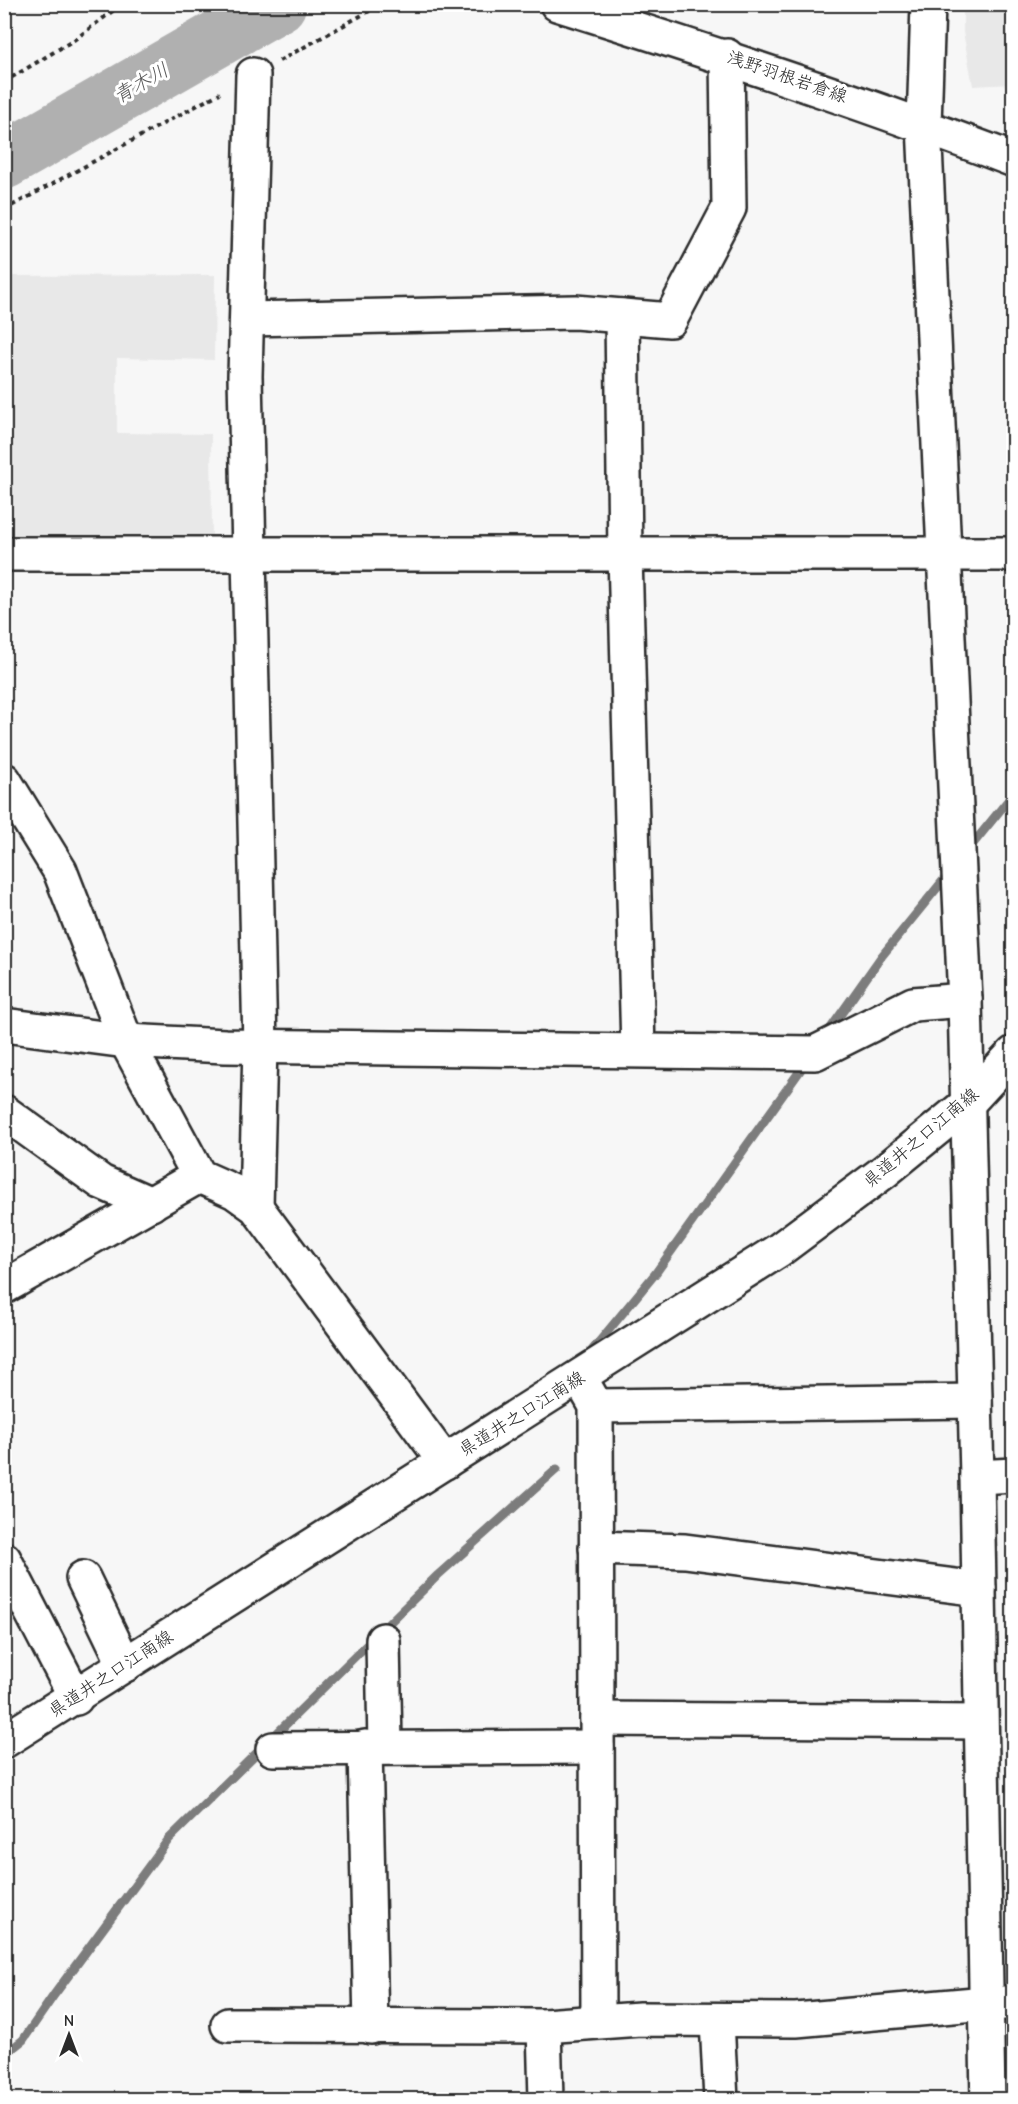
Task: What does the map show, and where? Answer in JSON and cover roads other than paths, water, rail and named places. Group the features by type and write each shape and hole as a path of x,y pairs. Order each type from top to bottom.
{"street":[{"name":"浅野羽根岩倉線","path":"557,4 727,56 1014,159"},
{"path":"928,4 924,125 965,1000 977,1477 980,1722 1000,2003 988,2100"},
{"path":"247,319 575,312 670,320 729,208 727,56"},
{"path":"253,75 245,375 260,1046 256,1207"},
{"path":"622,316 625,554 638,1050"},
{"path":"4,554 250,552 1014,554"},
{"path":"4,780 60,871 126,1041 199,1176 235,1192 256,1207 444,1462"},
{"path":"4,1025 126,1041 260,1046 815,1053 913,1004 965,1000"},
{"name":"県道井之口江南線","path":"4,1741 76,1698 779,1250 885,1171 966,1104 1014,1053"},
{"path":"4,1112 101,1182 151,1204"},
{"path":"4,1287 199,1176"},
{"path":"580,1378 596,1406 598,2021"},
{"path":"596,1406 975,1401"},
{"path":"977,1477 1014,1475"},
{"path":"596,1548 685,1551 979,1589"},
{"path":"4,1559 76,1698"},
{"path":"83,1578 125,1665"},
{"path":"371,2027 375,1747 383,1640"},
{"path":"273,1749 375,1747 597,1733 980,1722"},
{"path":"228,2025 544,2026 640,2019 796,2020 1000,2003"},
{"path":"717,2021 721,2100"},
{"path":"544,2026 546,2100"}],"waterway":[{"name":"青木川","path":"4,161 278,4"},
{"path":"968,850 1014,793"},
{"path":"826,1035 881,957 950,872"},
{"path":"589,1354 655,1274 807,1061"},
{"path":"4,2055 23,2040 169,1839 438,1575 557,1469"}]}
